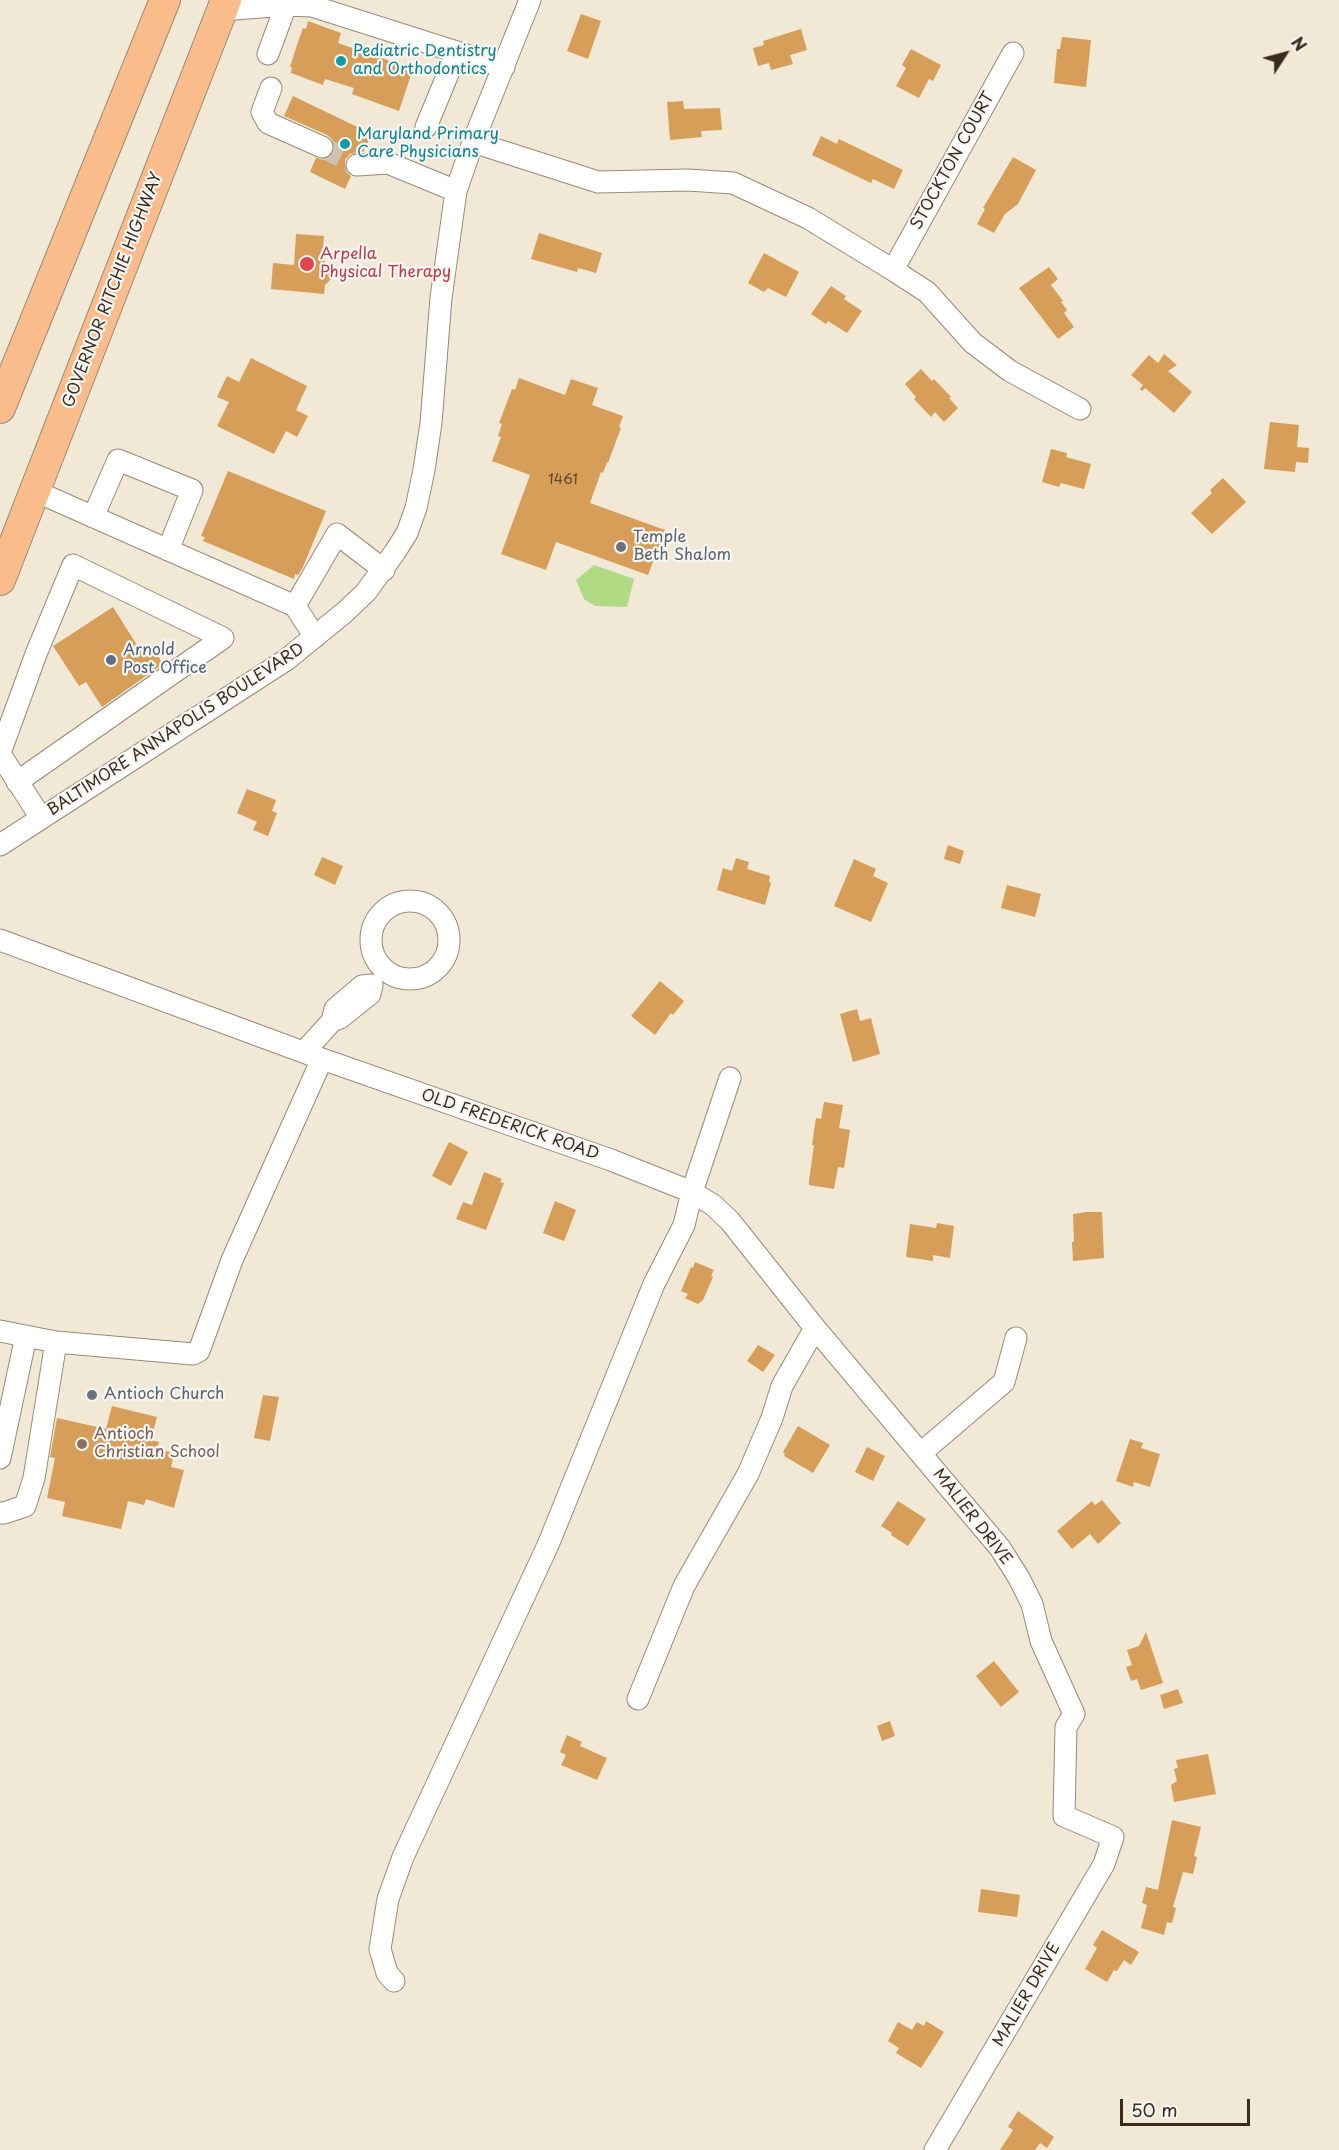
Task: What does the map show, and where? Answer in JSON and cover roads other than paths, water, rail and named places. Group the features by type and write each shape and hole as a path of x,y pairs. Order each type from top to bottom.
{"highway":[{"path":"0,408 165,0"},
{"name":"GOVERNOR RITCHIE HIGHWAY","path":"0,580 224,5"}],"street":[{"name":"BALTIMORE ANNAPOLIS BOULEVARD","path":"0,845 276,666 315,637 366,592 384,570 406,533 416,508 424,470 431,423 441,298 456,191 473,142 530,0"},
{"path":"224,5 312,6 504,67"},
{"path":"268,54 286,5"},
{"path":"426,127 457,52"},
{"name":"STOCKTON COURT","path":"893,270 1013,52"},
{"path":"271,88 261,112 268,123 322,147"},
{"path":"473,142 598,182 688,180 733,183 808,218 927,292 973,343 1010,371 1080,409"},
{"path":"357,165 388,163 456,191"},
{"path":"93,517 118,460 192,490 168,550"},
{"path":"35,491 295,606 315,637"},
{"path":"295,606 337,534 384,570"},
{"path":"17,782 223,638 73,565 36,654 8,712 0,754 17,782 41,818"},
{"name":"OLD FREDERICK ROAD","path":"0,940 313,1055 611,1160 692,1192 713,1204 730,1221 815,1328 921,1453"},
{"path":"0,1331 56,1342 193,1354 199,1351 232,1260 313,1055 332,1021 340,1018 370,994 379,978"},
{"path":"394,1981 387,1973 380,1949 388,1899 403,1857 548,1545 654,1284 684,1225 692,1192 730,1078"},
{"path":"638,1700 684,1586 748,1474 772,1418 782,1386 815,1328"},
{"path":"0,1458 26,1336"},
{"path":"921,1453 1004,1382 1016,1338"},
{"path":"0,1513 25,1506 34,1478 56,1342"},
{"name":"MALIER DRIVE","path":"921,1453 1000,1548 1032,1604 1041,1641 1074,1714 1066,1727 1064,1816 1113,1837 1104,1864 935,2150"}],"tunnel":[{"path":"322,147 357,165"}],"place":[{"name":"Pediatric Dentistry and Orthodontics","path":"341,61"},
{"name":"Maryland Primary Care Physicians","path":"345,144"},
{"name":"Arpella Physical Therapy","path":"307,264"},
{"name":"Temple Beth Shalom","path":"621,547"},
{"name":"Arnold Post Office","path":"111,660"},
{"name":"Antioch Church","path":"92,1395"},
{"name":"Antioch Christian School","path":"82,1444"}]}
